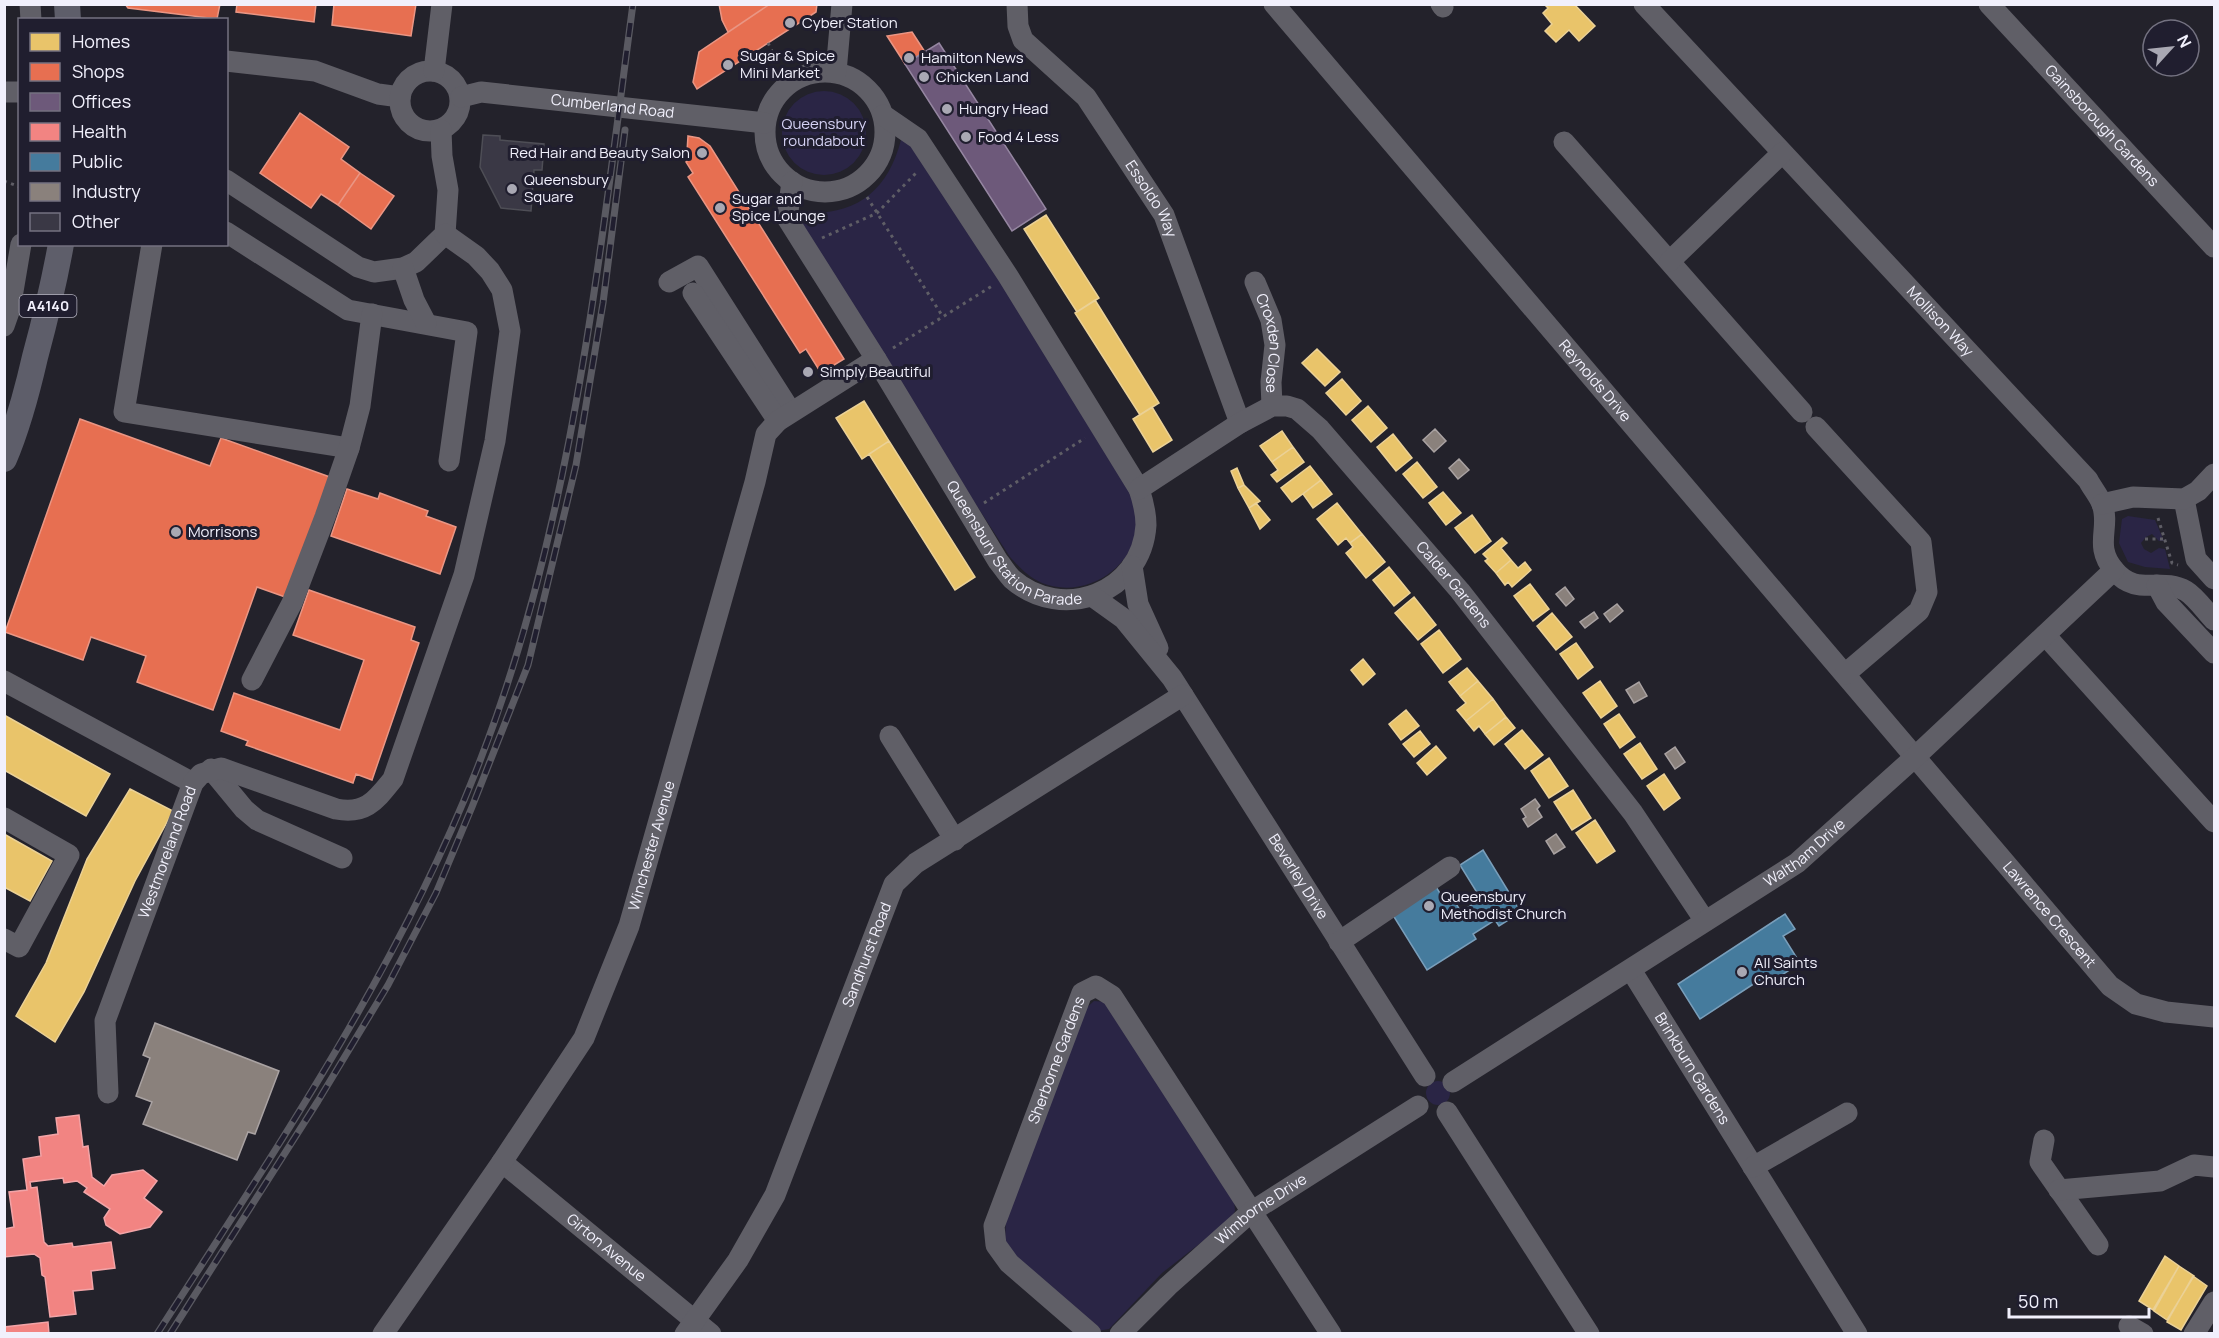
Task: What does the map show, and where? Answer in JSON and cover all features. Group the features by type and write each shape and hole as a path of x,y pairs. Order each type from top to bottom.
{"main road":[{"name":"A4140","path":"4,459 14,436 33,366 55,281 61,246"}],"street":[{"path":"434,71 442,4"},
{"path":"836,72 843,4"},
{"name":"Essoldo Way","path":"1017,4 1018,26 1023,40 1086,97 1164,214 1240,423"},
{"name":"Reynolds Drive","path":"1274,4 1915,757"},
{"name":"Mollison Way","path":"1644,4 2088,480 2102,504 2104,520 2102,549 2114,570"},
{"name":"Gainsborough Gardens","path":"1989,4 2214,247"},
{"path":"228,61 315,71 378,94 400,97"},
{"path":"434,71 442,73 454,82 461,97 457,117 450,125 431,132 411,125 400,108 400,97 403,88 416,74 434,71"},
{"path":"817,72 836,72 866,87 876,100 883,115 885,136 880,156 868,173 852,186 832,192 811,190 792,182 779,171 770,157 765,140 765,123 771,104 782,88 798,77 817,72"},
{"name":"Cumberland Road","path":"461,97 481,92 765,123"},
{"name":"Queensbury Station Parade","path":"792,182 787,218 876,359 998,561 1011,578 1029,591 1049,599 1071,601 1092,596 1113,585 1132,566 1143,543 1146,525 1139,489 1008,276 918,139 883,115"},
{"path":"228,181 358,267 374,272 403,268 416,262 444,234 448,190 441,156 441,130"},
{"path":"1564,142 1809,420 1921,542 1927,592 1919,611 1845,674"},
{"path":"1670,261 1782,153"},
{"path":"228,233 348,310 467,332 449,461"},
{"path":"193,783 201,774 221,768 348,812 374,802 393,779 464,575 495,441 510,331 502,290 490,271 476,256 444,234"},
{"path":"4,326 10,309 21,246"},
{"path":"152,246 124,412 349,448"},
{"path":"669,282 698,266 785,417"},
{"path":"403,268 414,300 426,323"},
{"name":"Croxden Close","path":"1255,282 1271,320 1275,345 1271,382 1272,406"},
{"path":"693,293 785,417"},
{"path":"252,680 292,603 349,448 360,405 372,314"},
{"name":"Winchester Avenue","path":"383,1334 502,1162 584,1038 628,926 755,482 766,434 785,417 876,359"},
{"path":"1139,489 1240,423 1272,406"},
{"name":"Calder Gardens","path":"1272,406 1297,409 1320,429 1460,591 1633,813 1705,921"},
{"path":"2102,504 2133,497 2184,499 2198,491 2214,474"},
{"path":"2184,499 2196,559 2214,579"},
{"name":"Beverley Drive","path":"1132,566 1138,604 1178,687"},
{"path":"2114,570 2134,586 2171,586 2186,591 2214,620"},
{"name":"Waltham Drive","path":"1453,1082 1797,863 1915,757 2114,570"},
{"path":"2157,585 2166,602 2214,653"},
{"name":"Beverley Drive","path":"1092,596 1124,619 1178,687 1425,1076"},
{"path":"2045,634 2214,822"},
{"name":"Westmoreland Road","path":"4,681 193,783 105,1021 108,1092"},
{"name":"Sandhurst Road","path":"690,1327 738,1260 775,1195 894,884 916,863 955,840 1178,687"},
{"path":"890,736 955,840"},
{"name":"Lawrence Crescent","path":"1915,757 2110,986 2136,1004 2166,1012 2214,1017"},
{"path":"211,770 256,820 342,858"},
{"path":"4,818 69,855 19,947 4,939"},
{"path":"1339,942 1450,867"},
{"name":"Brinkburn Gardens","path":"1631,970 1857,1334"},
{"name":"Sherborne Gardens","path":"1091,1334 1009,1263 996,1245 994,1226 1082,993 1096,986 1112,996 1251,1212"},
{"path":"1441,1073 1453,1082 1457,1090 1457,1098 1454,1106 1448,1112 1440,1115 1431,1114 1418,1106 1415,1089 1425,1076 1441,1073"},
{"name":"Wimborne Drive","path":"1120,1334 1168,1286 1251,1212 1418,1106"},
{"path":"1448,1112 1589,1334"},
{"path":"1753,1167 1847,1113"},
{"path":"2044,1140 2040,1162 2097,1245"},
{"name":"Girton Avenue","path":"502,1162 690,1327 711,1334"},
{"path":"2059,1190 2160,1181 2194,1165 2214,1167"},
{"path":"1251,1212 1331,1334"},
{"path":"2194,1334 2214,1302"}],"path":[{"path":"768,43 772,51"},
{"path":"804,246 877,213 931,158"},
{"path":"867,197 943,317"},
{"path":"876,359 1008,276"},
{"path":"969,513 1101,428"},
{"path":"2156,511 2172,563 2181,566"},
{"path":"2145,539 2165,539"}],"green space":[{"name":"Queensbury roundabout","path":"824,91 840,94 854,103 863,117 866,133 863,149 854,163 840,172 824,175 808,172 794,163 785,149 782,133 785,117 794,103 808,94"},
{"path":"901,140 912,140 1131,488 1137,519 1133,544 1125,558 1102,578 1073,587 1057,587 1032,578 1010,557 792,221 797,212 834,211 864,198 887,175"},
{"path":"2128,516 2155,520 2164,541 2159,541 2152,534 2141,543 2144,549 2151,553 2159,548 2165,549 2170,569 2145,567 2128,562 2119,543 2122,519"},
{"path":"1094,1001 1106,1002 1234,1197 1235,1211 1230,1220 1162,1273 1109,1329 1098,1331 1005,1246 1006,1213 1085,1009"},
{"path":"1438,1081 1447,1084 1450,1093 1447,1102 1438,1105 1429,1102 1426,1093 1429,1084"}],"building: Homes":[{"path":"1544,4 1574,4 1595,26 1579,41 1569,30 1556,42 1545,31 1552,24 1543,13 1548,8"},
{"path":"1046,215 1099,298 1077,312 1024,229"},
{"path":"1095,300 1159,403 1140,415 1075,313"},
{"path":"1317,349 1340,372 1325,386 1302,363"},
{"path":"1342,379 1361,401 1346,415 1326,393"},
{"path":"864,401 889,441 862,459 836,418"},
{"path":"1368,406 1387,428 1371,442 1352,420"},
{"path":"1152,407 1172,440 1153,452 1133,419"},
{"path":"1282,431 1293,447 1272,462 1260,446"},
{"path":"1393,434 1412,458 1396,471 1377,447"},
{"path":"889,441 975,577 955,590 869,454"},
{"path":"1293,447 1304,462 1277,482 1271,475 1278,470 1272,462"},
{"path":"1417,462 1437,487 1423,498 1403,474"},
{"path":"1310,466 1321,480 1292,502 1281,488"},
{"path":"1237,468 1244,485 1238,488 1231,471"},
{"path":"1321,480 1332,494 1313,508 1303,494"},
{"path":"1244,485 1260,501 1249,508 1238,488"},
{"path":"1443,492 1461,513 1446,525 1429,503"},
{"path":"1256,503 1270,520 1260,529 1249,508"},
{"path":"1337,503 1362,534 1350,543 1346,538 1338,545 1317,519"},
{"path":"1472,515 1491,541 1475,553 1455,528"},
{"path":"1362,534 1385,562 1366,578 1346,553 1353,547 1350,543"},
{"path":"1502,538 1507,543 1501,548 1511,560 1496,573 1485,561 1488,559 1483,554"},
{"path":"1511,560 1518,568 1525,562 1531,570 1512,587 1508,582 1505,585 1496,573"},
{"path":"1389,567 1410,593 1394,606 1373,580"},
{"path":"1530,584 1549,609 1533,621 1514,596"},
{"path":"1414,597 1436,625 1418,640 1395,613"},
{"path":"1552,613 1572,637 1556,650 1537,626"},
{"path":"1439,630 1461,659 1443,673 1421,644"},
{"path":"1576,643 1593,667 1578,679 1560,654"},
{"path":"1363,659 1375,674 1363,685 1351,670"},
{"path":"1467,668 1478,681 1460,696 1449,682"},
{"path":"1478,681 1493,699 1466,721 1457,710 1466,703 1460,696"},
{"path":"1600,681 1617,706 1601,718 1583,693"},
{"path":"1493,699 1506,717 1485,734 1479,726 1474,731 1466,721"},
{"path":"1406,710 1419,726 1401,740 1389,724"},
{"path":"1619,714 1635,737 1620,748 1604,724"},
{"path":"4,715 110,774 86,816 4,770"},
{"path":"1506,717 1515,728 1494,745 1485,734"},
{"path":"1522,730 1543,755 1525,769 1505,744"},
{"path":"1420,731 1430,744 1414,757 1403,744"},
{"path":"1640,743 1657,769 1642,779 1624,754"},
{"path":"1436,746 1446,758 1427,775 1417,763"},
{"path":"1549,758 1568,786 1549,798 1531,771"},
{"path":"1664,774 1680,798 1664,810 1647,786"},
{"path":"130,789 173,811 135,881 84,992 55,1042 16,1016 46,963 87,859"},
{"path":"1573,790 1591,818 1572,830 1554,802"},
{"path":"1595,820 1615,851 1597,863 1576,833"},
{"path":"4,834 52,861 30,901 4,887"},
{"path":"2165,1256 2179,1266 2153,1310 2139,1301"},
{"path":"2179,1266 2194,1276 2167,1320 2154,1311"},
{"path":"2193,1276 2207,1286 2181,1330 2167,1322"}],"building: Shops":[{"path":"125,4 220,4 217,18 128,8"},
{"path":"237,4 316,4 314,22 236,12"},
{"path":"334,4 416,4 411,36 332,25"},
{"path":"719,4 770,4 728,32 722,20"},
{"path":"770,4 817,4 816,12 697,89 693,82 699,52"},
{"path":"912,32 925,52 905,64 887,36"},
{"path":"300,113 349,147 341,159 360,173 338,205 321,194 311,208 260,173"},
{"path":"688,136 699,138 710,146 844,359 821,373 806,349 800,353 688,177 693,173 686,162 691,158 687,152"},
{"path":"360,173 394,196 371,229 338,205"},
{"name":"Morrisons","path":"80,419 210,466 221,438 330,477 288,598 257,587 213,710 137,682 146,656 91,637 83,660 5,632"},
{"path":"347,489 378,499 380,493 428,511 426,516 456,527 440,574 331,536"},
{"path":"309,590 415,627 411,640 419,643 372,780 356,774 353,783 246,745 248,741 221,731 234,693 340,730 364,660 293,635"}],"building: Offices":[{"path":"939,43 1046,209 1012,231 905,64"}],"building: Health":[{"path":"79,1115 83,1147 88,1146 92,1177 104,1186 112,1175 143,1170 157,1181 144,1198 162,1212 150,1227 120,1234 106,1225 104,1218 110,1209 84,1192 87,1188 77,1181 64,1183 63,1178 30,1182 31,1188 37,1187 44,1242 48,1246 72,1243 73,1247 111,1242 115,1268 91,1271 93,1289 73,1291 76,1314 50,1317 40,1258 34,1254 4,1257 4,1229 14,1227 9,1192 27,1190 23,1159 41,1156 39,1137 58,1134 56,1118"},
{"path":"48,1322 49,1334 4,1334 4,1327"}],"building: Public":[{"name":"Queensbury Methodist Church","path":"1483,850 1521,912 1499,926 1495,920 1473,934 1476,939 1427,970 1391,912 1435,885 1444,900 1451,895 1461,912 1481,899 1460,865"},
{"name":"All Saints Church","path":"1785,914 1795,929 1783,936 1800,963 1767,985 1764,981 1756,986 1755,983 1700,1019 1678,984"}],"building: Industry":[{"path":"1435,429 1446,441 1434,452 1423,440"},
{"path":"1459,459 1469,470 1458,479 1449,468"},
{"path":"1565,587 1574,599 1566,606 1556,594"},
{"path":"1617,604 1623,611 1610,622 1604,614"},
{"path":"1594,612 1598,618 1585,628 1580,622"},
{"path":"1639,682 1647,696 1634,703 1626,690"},
{"path":"1675,747 1685,762 1675,769 1665,754"},
{"path":"1535,799 1540,806 1537,809 1542,817 1528,827 1521,809"},
{"path":"1556,834 1565,847 1554,854 1546,841"},
{"path":"155,1023 279,1071 255,1134 248,1132 237,1160 143,1124 152,1102 136,1096 150,1058 143,1055"}],"building: Other":[{"name":"Queensbury Square","path":"483,135 500,136 500,140 544,144 542,170 534,170 531,211 501,208 480,167"}],"railway":[{"path":"157,1334 288,1129 371,990 444,846 476,771 509,679 537,585 578,393 594,296 633,4"},
{"path":"170,1334 318,1101 388,985 436,893 528,665 576,465 603,303 625,130"}],"place":[{"name":"Cyber Station","path":"790,23"},
{"name":"Hamilton News","path":"909,58"},
{"name":"Sugar & Spice Mini Market","path":"728,65"},
{"name":"Chicken Land","path":"924,77"},
{"name":"Hungry Head","path":"947,109"},
{"name":"Food 4 Less","path":"966,137"},
{"name":"Red Hair and Beauty Salon","path":"702,153"},
{"name":"Queensbury Square","path":"512,189"},
{"name":"Sugar and Spice Lounge","path":"720,208"},
{"name":"Simply Beautiful","path":"808,372"},
{"name":"Morrisons","path":"176,532"},
{"name":"Queensbury Methodist Church","path":"1429,906"},
{"name":"All Saints Church","path":"1742,972"}]}
